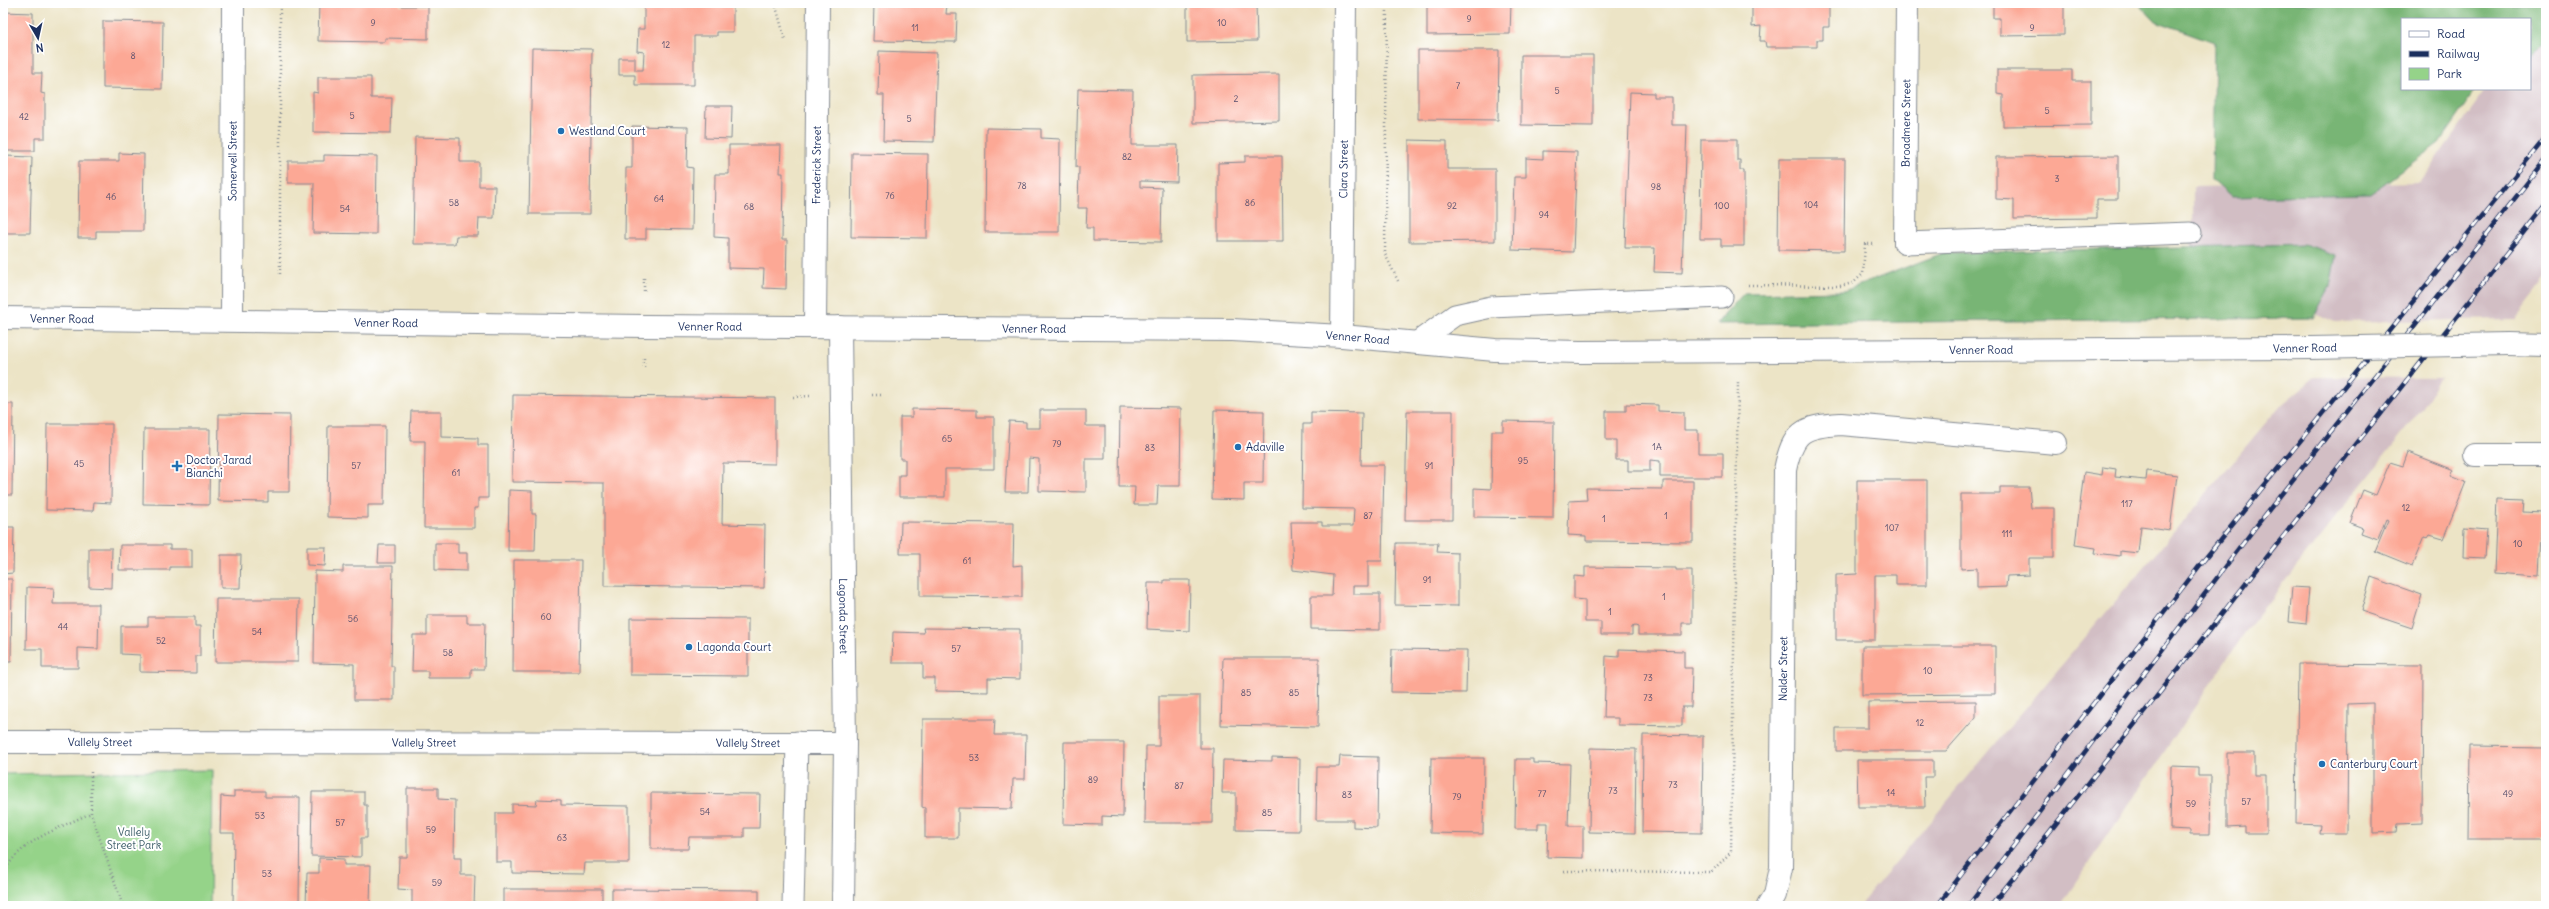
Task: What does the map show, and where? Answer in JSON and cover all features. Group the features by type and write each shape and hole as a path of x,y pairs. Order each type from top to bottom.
{"street":[{"name":"Somervell Street","path":"232,319 233,3"},
{"name":"Frederick Street","path":"815,326 818,3"},
{"name":"Clara Street","path":"1342,336 1345,3"},
{"name":"Broadmere Street","path":"1905,243 1907,3"},
{"name":"Venner Road","path":"3,318 232,319 644,326 1232,330 1342,336 1495,350 1580,352 2312,348 2507,344 2546,345"},
{"name":"Lagonda Street","path":"840,327 846,743 843,906"},
{"name":"Nalder Street","path":"1768,906 1775,895 1781,868 1785,470 1793,440 1799,433 1824,425 1841,424 2056,443"},
{"path":"2475,455 2546,455"},
{"name":"Vallely Street","path":"3,742 846,743"}],"lane":[{"path":"1905,243 2191,234"},
{"path":"1416,343 1455,315 1485,308 1722,296"},
{"path":"793,906 797,742"}],"path":[{"path":"280,3 280,274"},
{"path":"1387,3 1385,254 1399,283"},
{"path":"1746,284 1840,286 1853,283 1863,274 1865,244 1876,244"},
{"path":"644,276 644,291"},
{"path":"644,357 644,367"},
{"path":"1564,871 1711,872 1731,852 1738,379"},
{"path":"870,396 884,395"},
{"path":"793,397 813,396"},
{"path":"91,764 91,813 123,906"},
{"path":"3,876 6,866 23,848 91,813"}],"shaded area":[{"path":"2546,4 2546,280 2516,319 2335,322 2309,311 2195,311 2191,234 2193,221 2193,187 2420,182 2485,90 2531,90 2531,26"},
{"path":"2315,377 2441,378 2421,410 2251,624 2060,906 1859,906 2279,407"}],"green space":[{"path":"2139,3 2546,3 2546,39 2531,58 2531,18 2401,18 2401,90 2475,90 2439,143 2370,194 2232,197 2212,179 2214,42 2156,21"},
{"path":"2304,244 2336,255 2330,287 2313,318 1716,324 1744,293 1844,291 1943,253"},
{"name":"Vallely Street Park","path":"212,770 210,906 3,906 3,774"}],"building":[{"path":"319,3 400,3 400,6 428,6 428,39 385,38 385,42 318,41"},
{"path":"644,3 733,3 733,32 717,32 717,36 694,36 694,85 635,85 635,75 619,75 619,58 635,58 635,70 643,70 644,52 637,51 638,29 644,29"},
{"path":"874,3 947,3 946,14 957,14 956,42 873,41"},
{"path":"1187,3 1256,3 1257,41 1187,42"},
{"path":"1427,3 1511,3 1510,34 1427,35"},
{"path":"1993,3 2064,3 2064,35 2000,36 2000,18 1993,18"},
{"path":"1752,4 1829,5 1829,27 1823,27 1823,40 1817,40 1817,47 1766,47 1765,41 1760,41 1761,26 1752,27"},
{"path":"3,12 33,13 33,73 42,73 41,93 45,94 45,138 35,138 35,151 3,151"},
{"path":"103,21 163,22 162,89 103,88"},
{"name":"Westland Court","path":"532,48 592,49 590,214 529,214"},
{"path":"1418,50 1499,50 1498,120 1418,119"},
{"path":"879,51 937,53 934,142 883,141 884,95 878,95"},
{"path":"1521,55 1593,55 1593,126 1521,125"},
{"path":"1997,70 2072,70 2072,81 2091,81 2091,125 2003,126 2003,95 1997,94"},
{"path":"1279,74 1279,121 1193,123 1193,75"},
{"path":"318,77 371,77 371,98 392,98 391,133 313,132 313,92 318,93"},
{"path":"1078,89 1133,90 1132,145 1178,145 1177,182 1140,181 1140,187 1162,188 1161,242 1093,241 1093,228 1086,228 1087,208 1078,208 1079,167 1076,167"},
{"path":"1630,92 1654,93 1654,97 1672,97 1672,125 1687,125 1682,273 1654,272 1655,248 1625,248"},
{"path":"706,106 732,106 731,139 705,138"},
{"path":"632,126 688,127 687,167 693,168 692,230 646,229 646,239 625,239 626,168 632,168"},
{"path":"986,128 1041,129 1041,138 1060,139 1059,232 985,232"},
{"path":"415,137 460,138 460,162 479,162 479,186 495,186 494,218 479,218 478,236 456,236 455,244 413,244"},
{"path":"1701,139 1737,139 1737,160 1740,160 1740,170 1744,170 1744,246 1721,246 1721,239 1700,239"},
{"path":"1409,140 1447,141 1447,169 1495,169 1495,241 1409,242"},
{"path":"729,145 781,145 780,173 783,173 782,240 787,240 786,289 763,288 764,269 728,268 728,238 714,237 715,174 729,174"},
{"path":"1543,151 1577,152 1573,252 1512,250 1514,177 1526,177 1526,158 1543,159"},
{"path":"119,153 144,154 143,231 96,231 96,238 78,238 79,161 119,161"},
{"path":"852,153 928,154 927,238 851,237"},
{"path":"324,155 377,156 376,234 313,233 314,183 288,183 288,161 324,161"},
{"path":"5,156 32,157 30,233 3,233 3,160"},
{"path":"1245,156 1282,156 1283,241 1218,241 1218,163 1245,162"},
{"path":"2118,156 2118,199 2097,199 2097,218 2014,219 2014,200 1996,199 1996,157"},
{"path":"1779,159 1845,159 1844,251 1778,250"},
{"path":"513,395 775,398 775,464 723,463 722,524 765,525 764,588 604,586 604,483 512,482"},
{"path":"3,404 13,404 12,495 3,495"},
{"path":"1626,404 1658,405 1658,411 1684,412 1684,430 1698,430 1698,453 1723,453 1723,477 1660,477 1660,461 1650,460 1650,471 1628,471 1628,460 1616,460 1616,440 1606,440 1606,411 1626,411"},
{"path":"1120,407 1181,408 1180,486 1158,486 1157,505 1134,505 1135,487 1119,487"},
{"path":"912,409 977,410 977,417 994,417 994,469 945,469 945,497 899,497 899,475 905,475 905,459 900,459 900,417 912,417"},
{"path":"1040,410 1086,410 1086,426 1105,426 1105,459 1086,459 1086,492 1039,491 1039,459 1029,458 1028,492 1005,492 1009,421 1026,422 1026,428 1040,428"},
{"name":"Adaville","path":"1214,410 1264,411 1263,483 1244,483 1244,500 1212,499"},
{"path":"411,411 441,411 441,437 478,438 478,445 488,445 488,498 478,498 478,508 474,508 474,528 424,528 425,441 410,441"},
{"path":"1407,411 1453,411 1452,520 1405,520"},
{"path":"1311,412 1362,413 1361,465 1384,465 1382,561 1368,561 1368,586 1353,586 1353,594 1380,594 1380,630 1311,629 1311,596 1332,596 1333,575 1293,570 1291,522 1322,522 1322,526 1353,526 1354,509 1302,508 1303,424 1311,424"},
{"path":"219,414 290,415 289,492 268,492 268,502 218,501"},
{"path":"1503,421 1554,422 1553,518 1474,517 1474,488 1491,489 1492,431 1503,431"},
{"path":"47,424 112,424 111,503 94,502 93,511 46,510"},
{"path":"328,426 385,426 384,505 368,505 368,518 327,517"},
{"name":"Doctor Jarad Bianchi","path":"144,429 210,429 209,505 143,504"},
{"path":"2408,452 2454,470 2451,476 2466,482 2443,539 2430,535 2428,538 2424,537 2412,566 2375,551 2388,520 2386,519 2378,539 2361,533 2363,528 2350,523 2363,490 2376,495 2390,462 2403,466"},
{"path":"2103,467 2116,469 2115,477 2146,480 2147,471 2177,475 2170,530 2141,526 2138,553 2120,551 2120,556 2095,553 2096,548 2075,545 2084,472 2102,475"},
{"path":"1857,480 1927,480 1927,585 1896,585 1896,575 1875,575 1875,640 1836,640 1836,575 1857,574"},
{"path":"1663,481 1693,481 1693,542 1586,541 1586,536 1568,535 1569,501 1587,500 1586,488 1663,489"},
{"path":"2000,487 2029,487 2031,508 2054,508 2054,558 2029,558 2029,575 2007,576 2006,587 1977,588 1977,568 1961,569 1961,494 2000,494"},
{"path":"509,490 532,491 532,514 536,514 535,551 508,551"},
{"path":"2497,499 2524,500 2523,512 2542,513 2539,576 2494,573"},
{"path":"901,522 1014,523 1013,566 1022,565 1022,597 920,596 920,554 900,554"},
{"path":"3,527 14,527 13,573 3,574"},
{"path":"2464,528 2486,530 2484,558 2463,557"},
{"path":"435,543 458,543 458,553 467,553 467,571 435,570"},
{"path":"1396,543 1438,543 1437,552 1458,553 1458,606 1395,605"},
{"path":"120,545 170,545 170,549 192,549 192,567 170,567 170,570 119,570"},
{"path":"379,545 395,545 395,563 378,563"},
{"path":"307,547 326,547 325,566 307,565"},
{"path":"89,548 112,548 111,588 89,587"},
{"path":"221,555 241,555 240,588 221,588"},
{"path":"514,560 581,560 579,672 513,672"},
{"path":"343,566 393,566 391,666 394,666 394,700 354,700 354,664 314,663 315,571 343,572"},
{"path":"1585,567 1676,568 1676,570 1692,570 1692,623 1682,623 1682,635 1638,635 1638,627 1635,626 1632,627 1632,635 1601,635 1601,622 1585,622 1585,600 1574,599 1574,576 1585,577"},
{"path":"2371,577 2422,595 2412,628 2361,611"},
{"path":"3,579 12,579 11,662 3,662"},
{"path":"1164,580 1190,580 1189,631 1147,629 1148,583 1164,583"},
{"path":"27,587 54,588 53,604 99,604 98,649 78,648 78,668 42,668 42,649 26,649"},
{"path":"2292,587 2309,588 2306,624 2289,622"},
{"path":"216,599 299,599 298,662 215,662"},
{"path":"427,615 467,615 467,623 485,623 484,669 471,669 471,678 428,678 428,671 412,671 413,635 427,635"},
{"path":"148,617 195,617 195,626 200,626 200,656 196,656 196,673 140,672 140,655 121,654 121,626 148,626"},
{"name":"Lagonda Court","path":"630,618 748,619 748,676 630,675"},
{"path":"923,628 1020,629 1020,679 988,678 988,692 935,691 935,678 923,678 923,663 892,663 893,632 924,633"},
{"path":"1862,646 1995,646 1995,694 1862,695"},
{"path":"1392,649 1467,650 1466,693 1391,692"},
{"path":"1619,649 1684,651 1684,668 1692,668 1691,707 1682,707 1682,726 1618,725 1618,718 1604,718 1606,656 1619,657"},
{"path":"1223,658 1319,658 1318,727 1221,725"},
{"name":"Canterbury Court","path":"2298,664 2423,665 2422,823 2397,824 2396,832 2373,833 2373,703 2348,704 2347,833 2319,833 2320,824 2296,823"},
{"path":"1159,696 1200,696 1200,748 1213,748 1212,823 1145,823 1146,746 1159,746"},
{"path":"1976,701 1976,717 1946,751 1836,751 1836,728 1868,728 1868,702"},
{"path":"923,719 995,719 994,735 1026,735 1025,779 1013,779 1012,809 958,808 958,838 925,838 925,808 922,807"},
{"path":"1643,735 1703,736 1702,833 1642,832"},
{"path":"1064,742 1124,742 1123,817 1102,816 1102,825 1063,824"},
{"path":"2470,746 2546,747 2546,839 2469,839"},
{"path":"1590,748 1636,749 1635,833 1589,832"},
{"path":"2227,753 2254,753 2254,775 2266,775 2266,833 2245,833 2245,827 2227,828"},
{"path":"1340,756 1378,757 1377,828 1353,827 1353,820 1316,820 1317,767 1339,767"},
{"path":"1272,757 1300,758 1299,831 1236,830 1236,793 1222,793 1223,760 1272,761"},
{"path":"1431,758 1484,758 1483,834 1430,833"},
{"path":"1516,759 1533,759 1533,763 1570,764 1568,826 1583,826 1583,858 1547,857 1548,823 1538,823 1538,829 1515,829"},
{"path":"1857,760 1933,760 1933,777 1924,777 1925,807 1858,807"},
{"path":"2171,766 2198,767 2198,776 2211,776 2210,835 2190,835 2190,830 2170,829"},
{"path":"407,788 438,788 438,799 455,800 454,858 461,858 461,875 475,875 474,906 412,906 412,890 398,889 399,857 407,857"},
{"path":"234,791 265,791 265,797 300,797 299,906 233,906 234,833 220,833 221,796 234,797"},
{"path":"312,792 364,792 364,805 367,805 367,838 361,838 361,857 311,856"},
{"path":"651,793 760,794 759,828 744,828 744,837 689,837 688,849 651,849"},
{"path":"537,799 561,800 561,805 629,806 629,863 585,863 584,874 512,873 512,862 496,862 496,813 512,813 512,804 536,805"},
{"path":"319,858 344,859 344,865 371,865 370,906 306,906 307,873 319,873"},
{"path":"503,889 602,889 602,906 503,906"},
{"path":"612,889 759,890 759,906 612,906"}],"railway":[{"path":"1937,906 2204,560 2546,137"},
{"path":"1968,906 2257,525 2546,159"},
{"path":"1991,906 2546,204"}],"place":[{"name":"Westland Court","path":"561,131"},
{"name":"Adaville","path":"1238,447"},
{"name":"Doctor Jarad Bianchi","path":"177,466"},
{"name":"Lagonda Court","path":"689,647"},
{"name":"Canterbury Court","path":"2322,764"}]}
